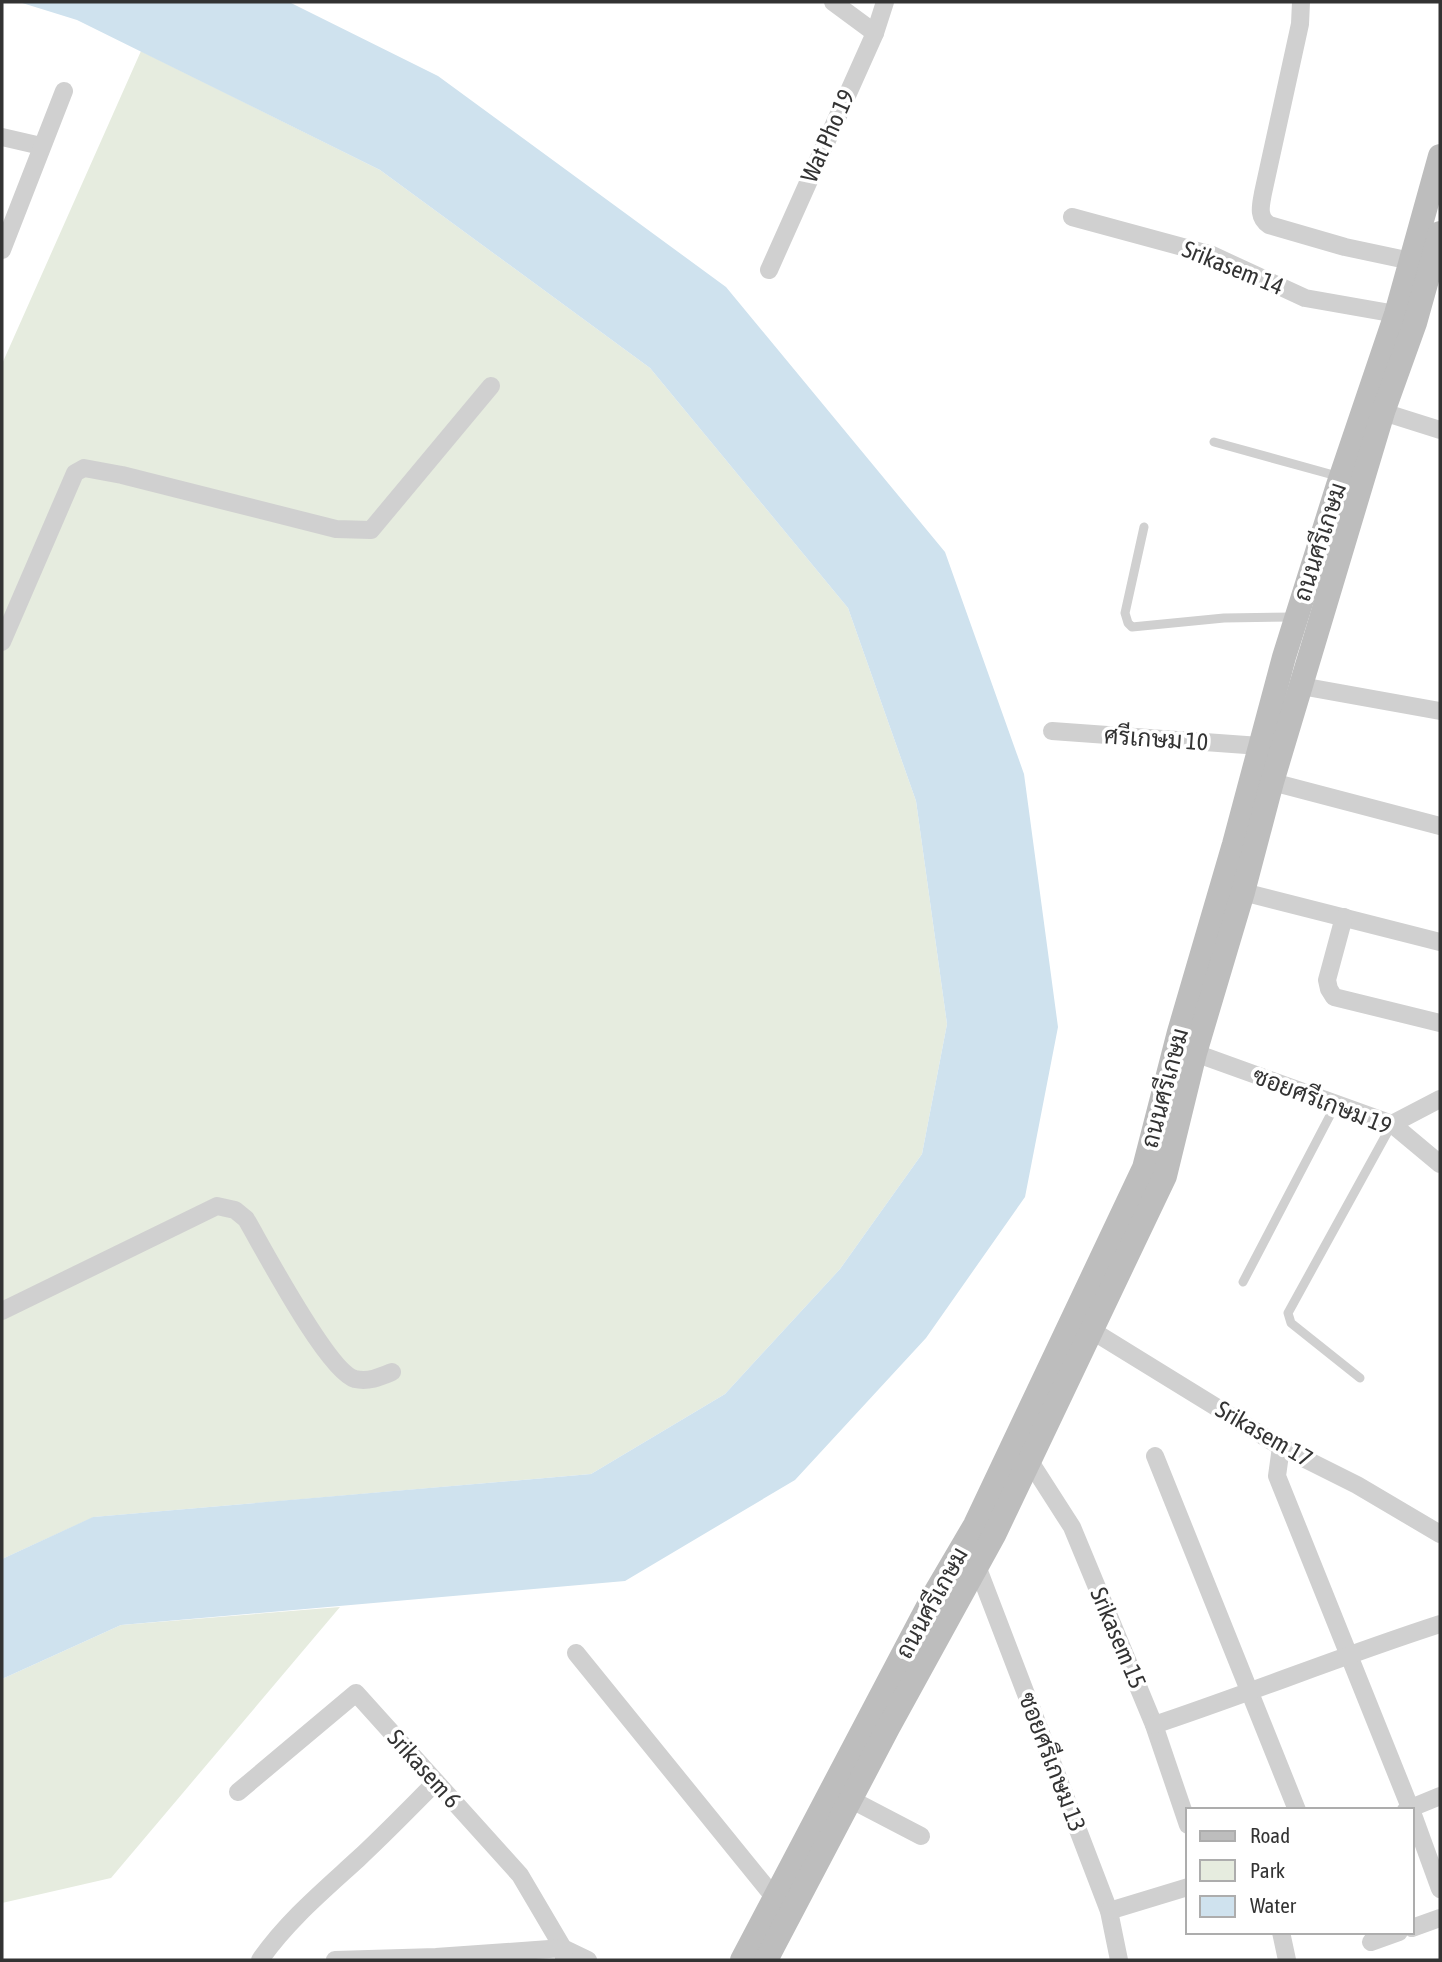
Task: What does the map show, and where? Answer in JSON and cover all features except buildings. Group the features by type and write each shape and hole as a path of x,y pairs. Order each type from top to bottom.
{"main road":[{"name":"ถนนศรีเกษม","path":"766,1960 977,1566 1058,1405 1091,1329 1165,1176 1163,1140 1260,747 1297,617 1396,314 1440,156"},
{"name":"ถนนศรีเกษม","path":"742,1960 935,1593 975,1525 1144,1168 1163,1140 1195,1053 1243,892 1272,782 1383,412 1415,323 1440,233"}],"street":[{"path":"833,2 875,33"},
{"name":"Wat Pho 19","path":"769,270 875,33 885,2"},
{"path":"1301,2 1300,24 1263,193 1263,221 1345,247 1411,261"},
{"path":"2,246 64,91"},
{"path":"2,137 41,146"},
{"name":"Srikasem 14","path":"1072,217 1212,255 1305,298 1396,314"},
{"path":"2,642 75,473 84,468 122,475 336,529 371,530 491,386"},
{"path":"1383,412 1440,430"},
{"path":"1301,685 1440,711"},
{"name":"ศรีเกษม 10","path":"1052,732 1260,747"},
{"path":"1272,782 1440,825"},
{"path":"1243,892 1440,942"},
{"path":"1344,917 1327,980 1334,997 1440,1023"},
{"name":"ซอยศรีเกษม 19","path":"1195,1053 1392,1124 1440,1164"},
{"path":"1392,1124 1440,1099"},
{"path":"2,1311 217,1206 235,1210 246,1219 312,1330 344,1373 355,1378 373,1379 392,1372"},
{"name":"Srikasem 17","path":"1091,1329 1281,1447 1357,1485 1440,1534"},
{"path":"1281,1447 1277,1476 1409,1808"},
{"path":"1156,1456 1296,1808"},
{"name":"Srikasem 15","path":"1029,1460 1072,1527 1154,1725 1186,1819"},
{"name":"ซอยศรีเกษม 13","path":"977,1566 1109,1911 1119,1960"},
{"path":"1154,1725 1249,1693 1348,1654 1440,1625"},
{"path":"576,1653 774,1897"},
{"name":"Srikasem 6","path":"238,1792 356,1693 520,1875 564,1954"},
{"path":"260,1960 274,1940 313,1898 359,1858 436,1782"},
{"path":"1414,1808 1440,1796"},
{"path":"850,1799 921,1836"},
{"path":"1414,1821 1440,1889"},
{"path":"1109,1911 1186,1888"},
{"path":"1414,1927 1440,1918"},
{"path":"1281,1934 1287,1960"},
{"path":"1371,1942 1393,1934"},
{"path":"335,1960 564,1954 588,1960"}],"lane":[{"path":"1214,442 1341,477"},
{"path":"1144,527 1125,613 1132,627 1224,618 1297,617"},
{"path":"1244,1282 1336,1104"},
{"path":"1360,1378 1291,1323 1288,1313 1392,1124"}],"green space":[{"path":"141,51 380,170 650,368 848,608 916,801 947,1024 922,1154 840,1269 725,1394 591,1474 94,1517 2,1559 2,364"},
{"path":"340,1607 111,1878 2,1903 2,1679 121,1625"}],"water":[{"path":"19,2 289,2 438,76 726,287 945,552 1024,774 1058,1027 1025,1197 926,1338 795,1480 625,1581 121,1625 2,1679 2,1559 93,1517 591,1474 725,1394 840,1269 922,1154 947,1024 916,801 848,608 650,368 380,170 77,20"}]}
